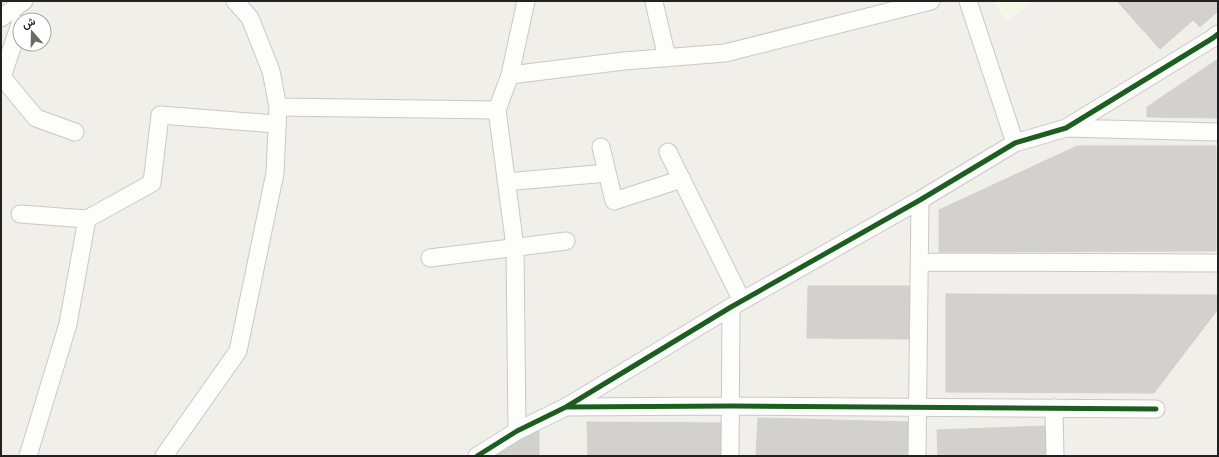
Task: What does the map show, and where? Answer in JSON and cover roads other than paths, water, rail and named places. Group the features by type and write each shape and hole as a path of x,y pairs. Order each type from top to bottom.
{"street":[{"path":"1,18 24,1"},
{"path":"22,12 24,1"},
{"path":"517,432 515,248 497,110 510,75 526,1"},
{"path":"656,1 667,58"},
{"path":"510,75 624,61 725,53 932,1"},
{"path":"968,1 1015,143"},
{"path":"164,456 238,351 275,173 276,124 278,107 271,71 250,18 241,3"},
{"path":"477,456 517,432 566,408 737,304 920,200 1015,143 1066,128 1218,34"},
{"path":"12,47 1,78 36,118 75,132"},
{"path":"278,107 497,110"},
{"path":"20,214 87,219 152,182 160,115 276,124"},
{"path":"1066,128 1218,132"},
{"path":"601,147 614,201 682,179"},
{"path":"668,152 682,179 737,304 731,406 730,456"},
{"path":"506,182 607,173"},
{"path":"917,456 920,200"},
{"path":"28,456 68,324 87,219"},
{"path":"430,258 566,241"},
{"path":"919,262 1218,263"},
{"path":"566,408 731,406 1156,409"},
{"path":"1054,408 1055,456"}]}
